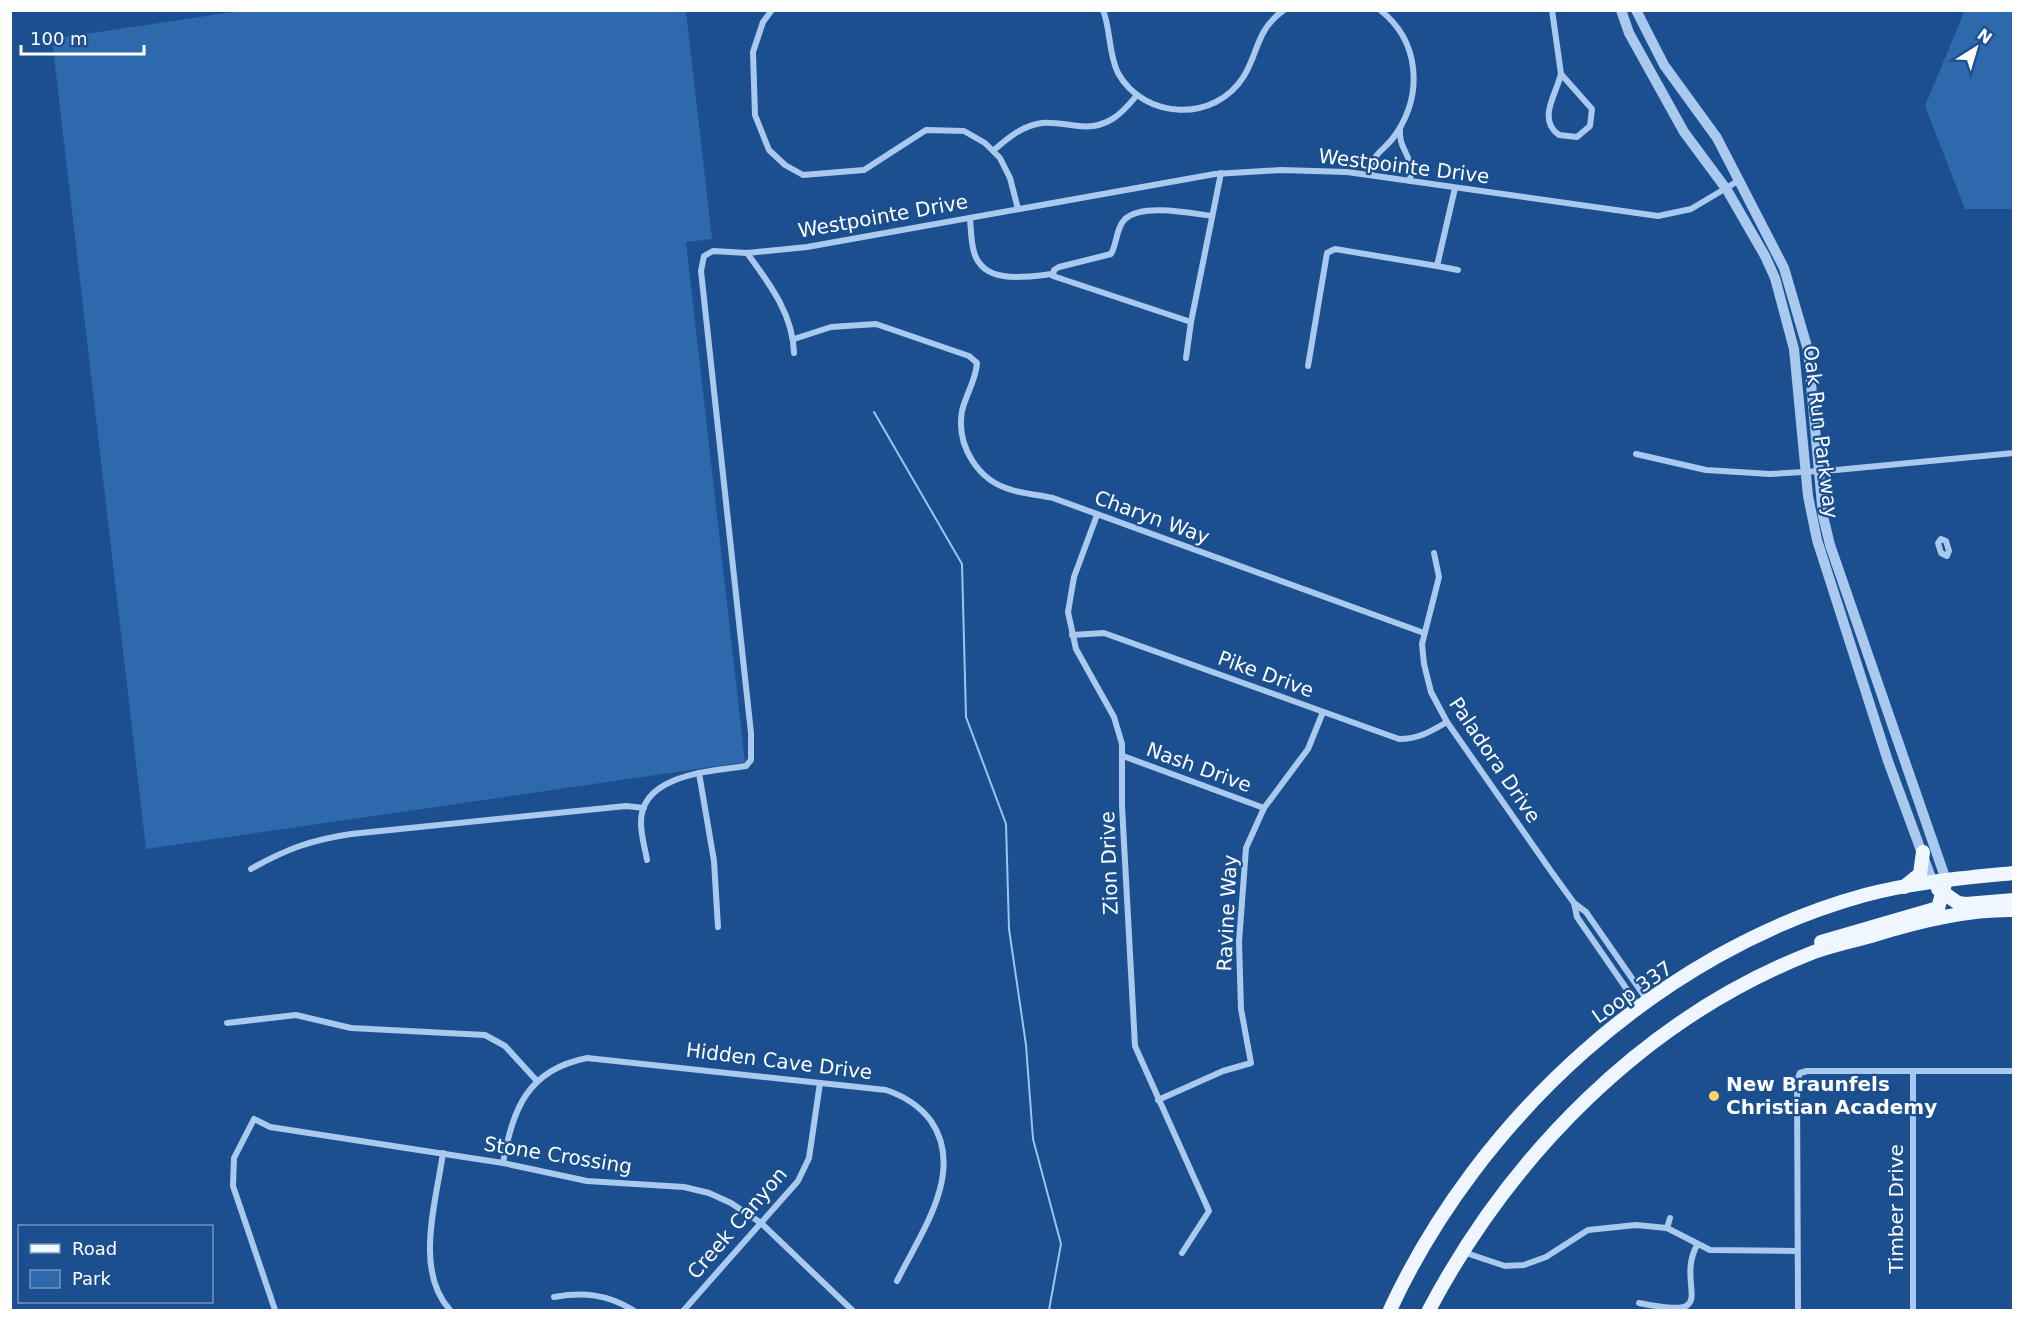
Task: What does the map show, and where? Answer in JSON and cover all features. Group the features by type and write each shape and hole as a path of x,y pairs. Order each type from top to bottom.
{"main road":[{"path":"1902,888 1920,874 1923,852"},
{"name":"Loop 337","path":"1390,1311 1436,1227 1505,1128 1566,1067 1643,1004 1743,942 1865,895 1902,888 1941,886 2013,873"},
{"path":"1429,1311 1463,1252 1498,1201 1557,1129 1615,1074 1646,1038 1685,1011 1741,978 1813,944 1861,928 1938,908 1941,886 1966,904 2013,900"},
{"path":"1615,1074 1697,1012 1772,971 1811,953 1924,922 2013,910"}],"street":[{"path":"772,10 763,22 753,52 755,115 769,150 785,165 803,175 864,171 926,130 964,131 994,150 1006,169 1018,209"},
{"path":"1102,10 1113,59 1127,85 1137,95 1154,105 1176,110 1196,109 1217,101 1232,90 1244,76 1260,37 1272,20 1284,10"},
{"path":"1552,10 1561,74 1548,110 1548,122 1559,135 1576,137 1590,126 1592,109 1561,74"},
{"name":"Oak Run Parkway","path":"1621,10 1629,33 1684,132 1727,190 1765,256 1785,307 1797,367 1807,473 1817,540 1888,761 1923,852 1941,886"},
{"name":"Oak Run Parkway","path":"1636,10 1664,64 1709,124 1776,249 1791,287 1808,350 1823,516 1830,546 1941,886"},
{"path":"1370,175 1375,155 1400,128 1412,100 1414,66 1404,38 1383,12"},
{"path":"994,150 1014,133 1033,125 1054,123 1088,127 1106,123 1122,112 1137,95"},
{"path":"1400,128 1402,148 1410,160 1410,181"},
{"path":"1386,145 1402,148"},
{"name":"Westpointe Drive","path":"644,808 672,780 699,773 746,766 751,760 751,733 701,266 704,256 710,251 747,253 807,247 970,219 1185,177 1221,173 1281,170 1370,175 1658,216 1691,209 1727,190 1738,181"},
{"path":"1186,358 1221,173"},
{"path":"1437,266 1455,188"},
{"path":"970,219 973,252 985,270 1004,277 1053,274 1059,267 1111,254 1121,225 1130,216 1168,210 1212,216"},
{"path":"1308,366 1327,253 1335,249 1458,270"},
{"path":"747,253 778,297 794,339 794,353"},
{"path":"1053,274 1055,278 1191,322"},
{"name":"Charyn Way","path":"794,339 831,327 876,324 969,356 977,363 962,420 964,443 973,463 981,472 1002,486 1053,498 1424,633"},
{"path":"1635,454 1706,470 1807,473 2013,453"},
{"name":"Zion Drive","path":"1097,515 1074,577 1068,603 1072,634 1085,668 1114,717 1122,744 1123,818 1135,1046 1209,1211 1182,1253"},
{"name":"Paladora Drive","path":"1434,553 1439,577 1424,633 1423,654 1427,679 1447,722 1574,903 1586,912 1643,1004"},
{"name":"Pike Drive","path":"1072,634 1104,633 1399,739 1426,735 1447,722"},
{"name":"Ravine Way","path":"1158,1100 1222,1071 1251,1064 1240,1009 1239,942 1245,856 1249,837 1264,808 1308,749 1323,712"},
{"name":"Nash Drive","path":"1123,756 1264,808"},
{"path":"699,773 714,861 718,927"},
{"path":"250,869 284,850 314,840 351,834 626,806 644,808 641,824 647,860"},
{"name":"Paladora Drive","path":"1574,903 1577,917 1643,1004"},
{"path":"227,1023 297,1015 351,1028 485,1035 505,1046 537,1081"},
{"name":"Hidden Cave Drive","path":"503,1163 514,1113 537,1081 575,1060 605,1058 886,1090 915,1104 938,1133 945,1161 942,1184 897,1281"},
{"path":"1798,1311 1797,1080 1800,1074 1807,1071 2013,1071"},
{"name":"Timber Drive","path":"1912,1072 1913,1311"},
{"name":"Creek Canyon","path":"684,1311 798,1181 805,1169 813,1139 820,1083"},
{"name":"Stone Crossing","path":"275,1311 233,1186 234,1158 254,1119 270,1127 503,1163 587,1181 684,1187 718,1197 761,1223 852,1311"},
{"path":"442,1153 429,1264 437,1294 450,1311"},
{"path":"1667,1228 1670,1218"},
{"path":"1463,1252 1497,1264 1515,1266 1546,1257 1596,1228 1636,1225 1667,1228 1697,1245 1721,1251 1797,1251"},
{"path":"1639,1303 1670,1309 1684,1308 1688,1305 1692,1298 1693,1256 1697,1245"},
{"path":"554,1297 590,1294 611,1299 633,1311"}],"green space":[{"path":"246,10 686,11 712,239 686,242 745,762 146,849 52,39"},
{"path":"1965,10 2013,11 2013,209 1965,209 1925,106"}],"waterway":[{"path":"874,412 962,564 966,717 1006,824 1009,929 1026,1045 1033,1139 1061,1244 1049,1310"}],"place":[{"name":"New Braunfels Christian Academy","path":"1714,1096"}]}
